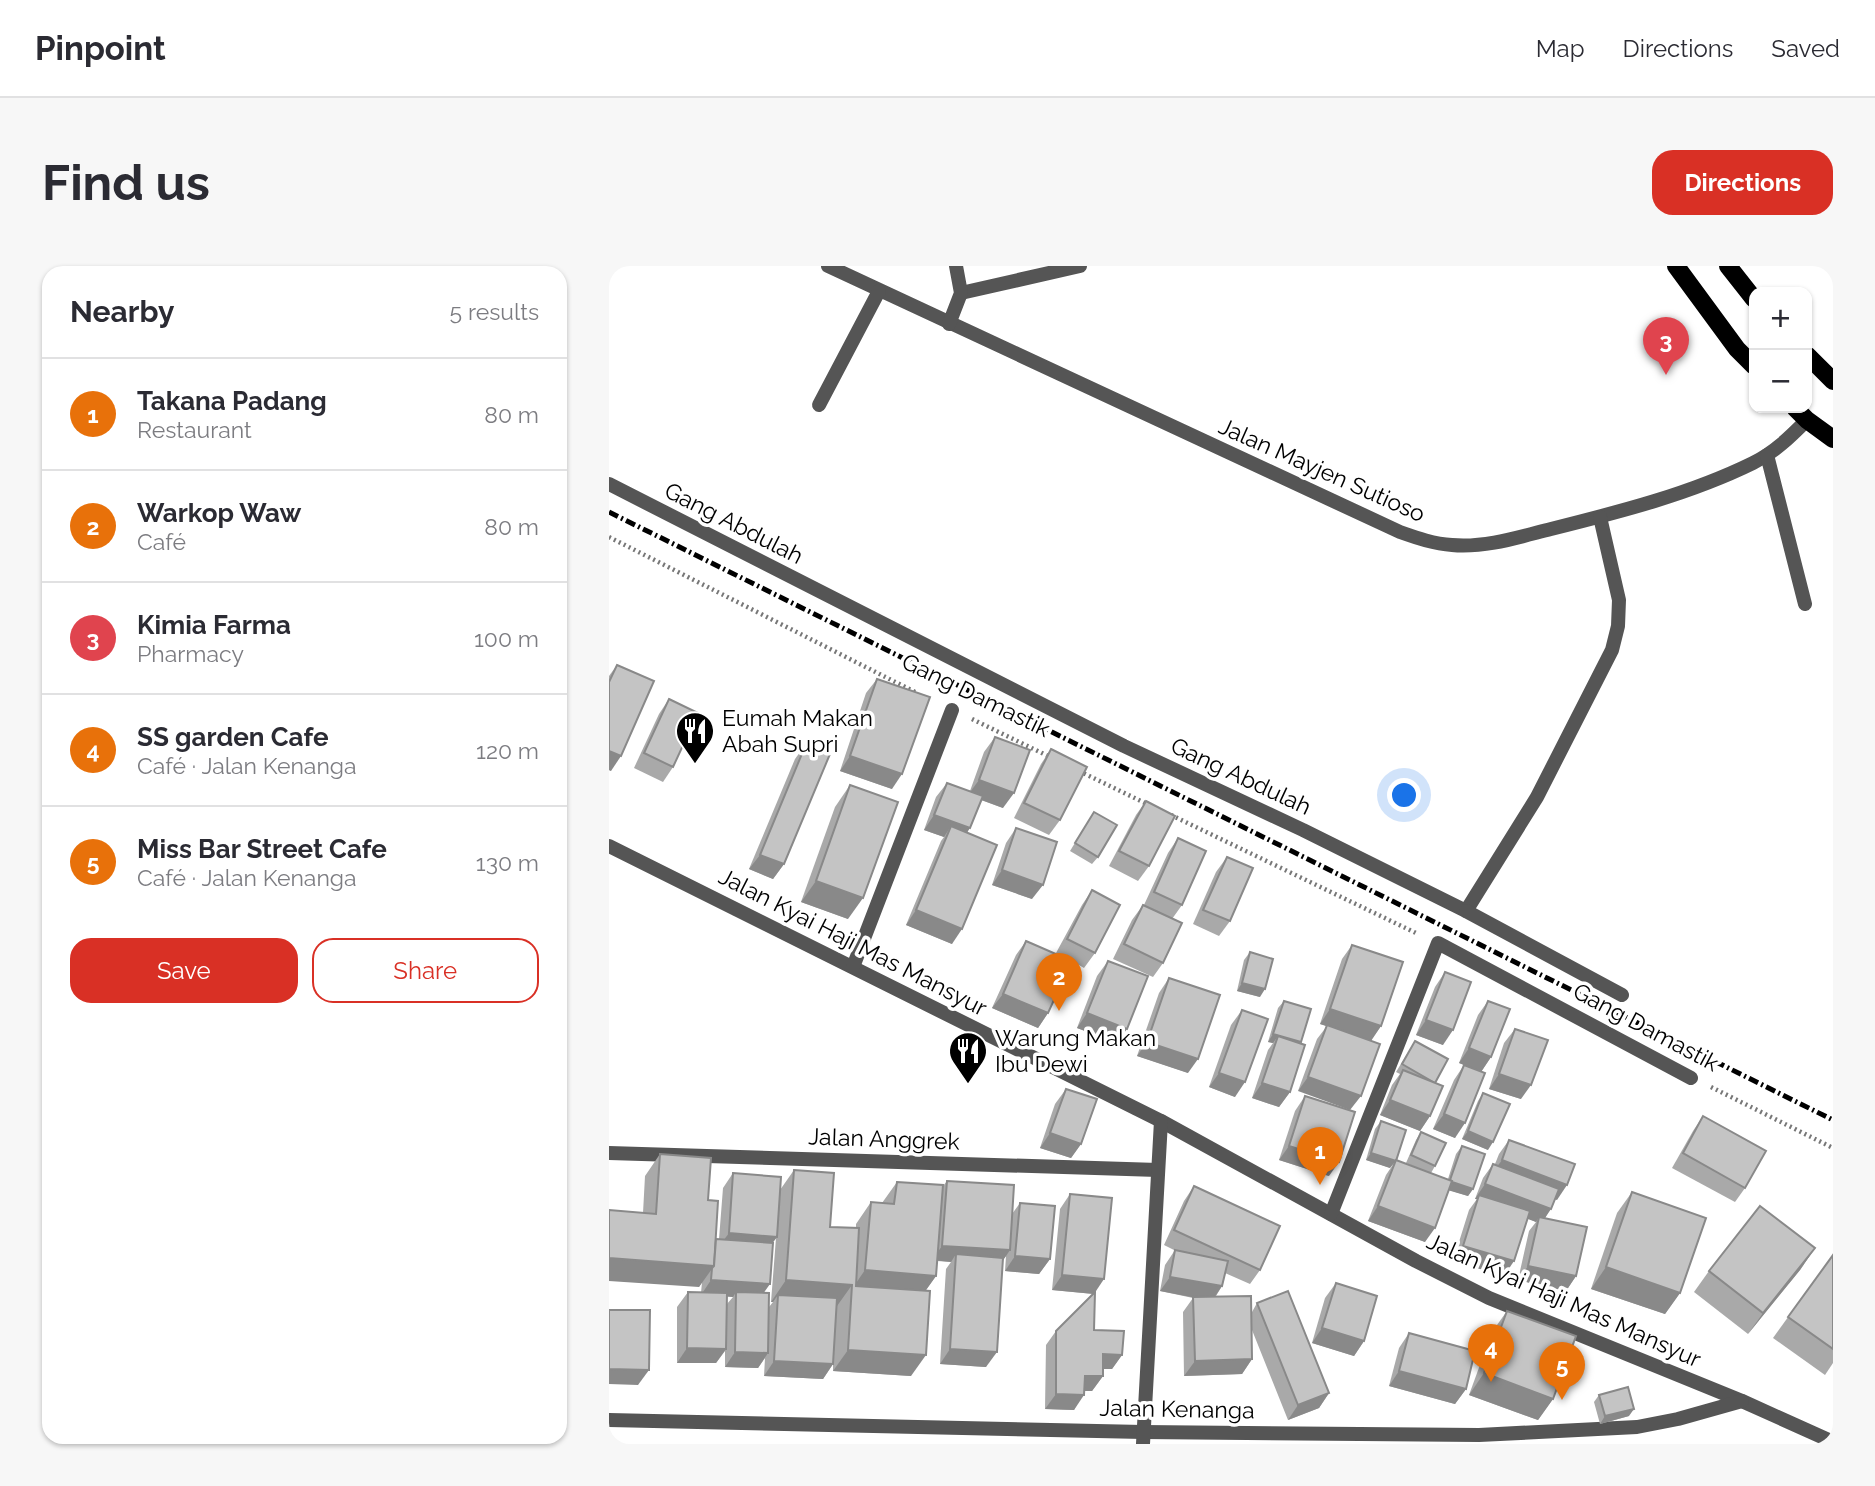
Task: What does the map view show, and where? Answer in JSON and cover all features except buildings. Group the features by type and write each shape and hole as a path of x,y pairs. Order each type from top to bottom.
{"main road":[{"path":"1676,266 1737,349 1749,361"},
{"path":"1728,266 1749,293"},
{"path":"1812,360 1833,381"},
{"path":"1801,414 1833,439"}],"street":[{"name":"Jalan Mayjen Sutioso","path":"828,266 1376,522 1423,540 1453,545 1493,544 1599,517 1703,484 1785,444 1801,414"},
{"path":"949,324 961,293 956,266"},
{"path":"961,293 1080,266"},
{"path":"819,405 879,291"},
{"path":"1767,455 1805,604"},
{"name":"Gang Abdulah","path":"609,484 1124,746 1303,830 1466,911 1622,995"},
{"path":"1466,911 1537,797 1612,650 1618,626 1619,600 1599,517"},
{"path":"853,967 952,710"},
{"name":"Jalan Kyai Haji Mas Mansyur","path":"609,846 1161,1121 1416,1261 1489,1298 1742,1401 1833,1442"},
{"path":"1331,1214 1438,943"},
{"name":"Gang Damastik","path":"1438,943 1691,1078"},
{"path":"1143,1438 1161,1121"},
{"name":"Jalan Anggrek","path":"609,1153 1158,1170"},
{"name":"Jalan Kenanga","path":"609,1420 1143,1438 1479,1435 1637,1427 1742,1401"}],"path":[{"name":"Gang Damastik","path":"609,537 1051,757"},
{"path":"1075,769 1149,805"},
{"path":"1161,811 1438,943"},
{"name":"Gang Damastik","path":"1691,1078 1833,1148"}],"railway":[{"path":"609,512 1833,1120"}],"place":[{"name":"Kimia Farma","path":"1666,375"},
{"name":"Eumah Makan Abah Supri","path":"695,765"},
{"name":"Warkop Waw","path":"1059,1011"},
{"name":"Warung Makan Ibu Dewi","path":"968,1085"},
{"name":"Takana Padang","path":"1320,1185"},
{"name":"SS garden Cafe","path":"1491,1382"},
{"name":"Miss Bar Street Cafe","path":"1562,1400"}]}
